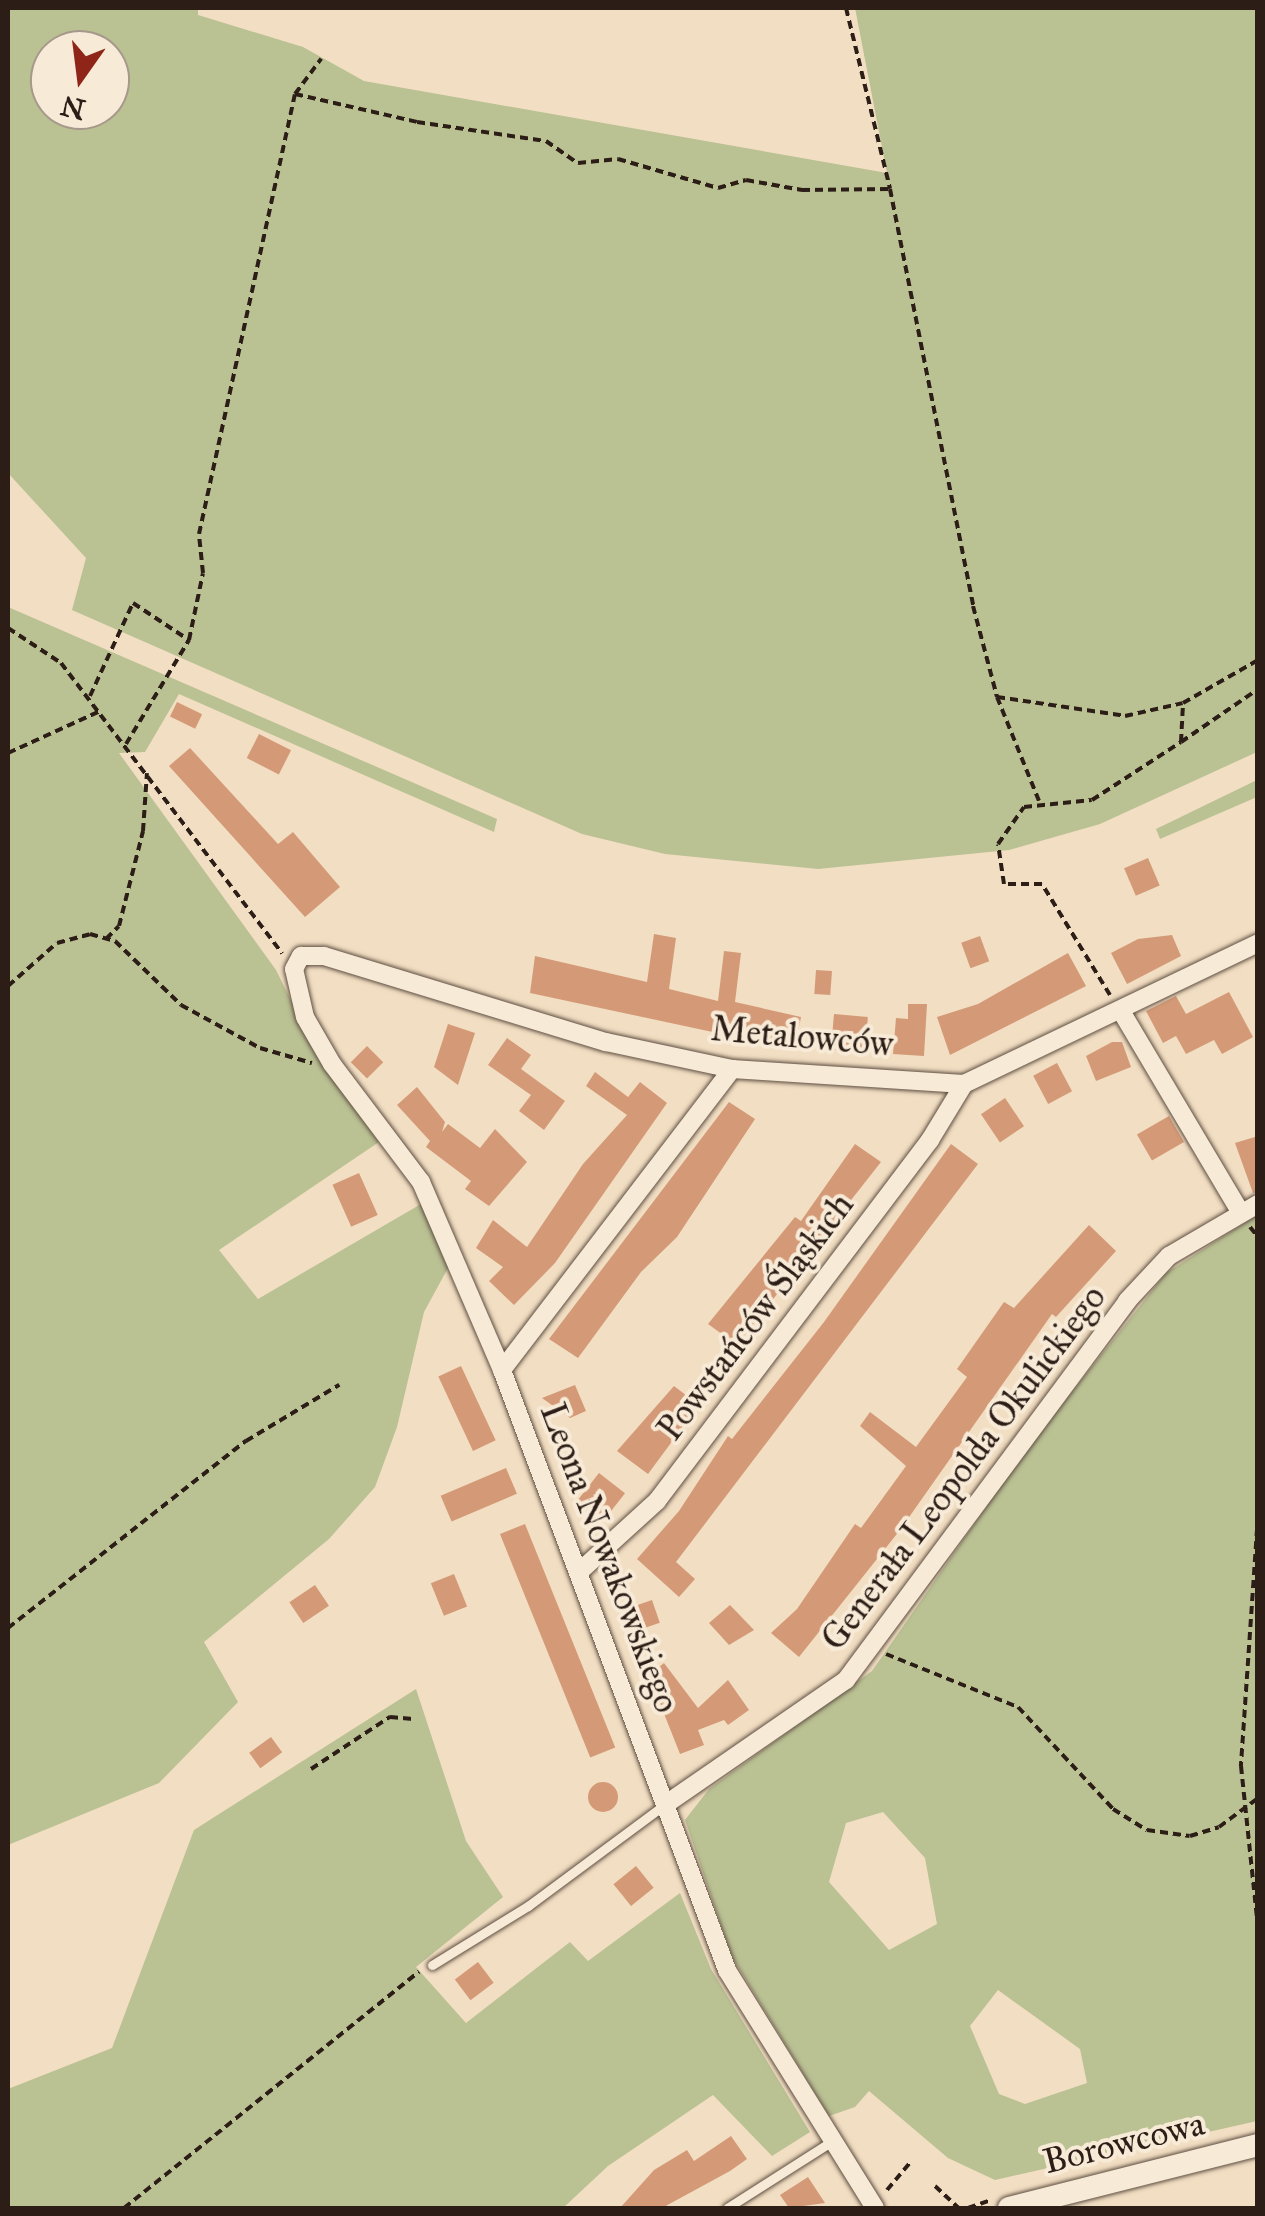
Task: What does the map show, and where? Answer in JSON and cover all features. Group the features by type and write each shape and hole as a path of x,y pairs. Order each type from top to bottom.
{"street":[{"name":"Metalowców","path":"294,969 301,956 324,956 606,1042 732,1069 964,1084 1258,943"},
{"name":"Leona Nowakowskiego","path":"294,969 305,1016 332,1064 421,1182 502,1370 669,1802 694,1894 727,1970 832,2141 878,2202"},
{"path":"1121,1011 1248,1207"},
{"path":"502,1370 732,1069"},
{"name":"Powstańców Śląskich","path":"579,1572 657,1501 930,1140 964,1084"},
{"name":"Generała Leopolda Okulickiego","path":"669,1802 846,1680 1127,1302 1169,1256 1248,1207"},
{"name":"Borowcowa","path":"1008,2208 1258,2145"}],"lane":[{"path":"432,1966 528,1906 669,1802"},
{"path":"726,2208 832,2141"}],"path":[{"path":"846,8 890,189 997,697 1039,801"},
{"path":"126,744 190,640 204,572 199,534 295,94 321,59"},
{"path":"295,94 417,122 546,140 578,163 618,158 718,188 746,180 802,190 890,189"},
{"path":"89,698 133,603 190,640"},
{"path":"8,628 61,663 148,772 294,969"},
{"path":"997,697 1124,716 1183,703 1258,660"},
{"path":"1121,1011 1042,884 1004,884 996,865 998,844 1016,813 1039,801 1092,800 1258,689"},
{"path":"1181,742 1183,703"},
{"path":"8,752 100,712"},
{"path":"106,938 119,926 144,830 148,772"},
{"path":"8,986 57,944 90,934 106,938 181,1005 260,1048 303,1063 332,1064"},
{"path":"8,1628 246,1441 340,1385"},
{"path":"1258,1515 1243,1716 1245,1808 1258,1930"},
{"path":"873,1648 1018,1708 1113,1809 1148,1830 1190,1836 1258,1798"},
{"path":"311,1769 390,1717 413,1719"},
{"path":"125,2208 372,2007 432,1966"},
{"path":"878,2202 910,2163"},
{"path":"935,2186 959,2208"}],"green space":[{"path":"8,8 198,8 198,15 303,47 364,81 887,173 855,8 1257,8 1257,752 1100,824 1009,850 818,869 665,854 582,834 72,610 86,558 8,473"},
{"path":"8,607 497,819 494,832 179,694 145,752 119,753 276,970 321,1061 379,1142 219,1250 258,1299 421,1204 448,1268 424,1312 397,1427 375,1487 329,1539 204,1642 238,1702 159,1783 8,1845"},
{"path":"1257,780 1257,797 1160,839 1156,829"},
{"path":"1257,1215 1257,2121 995,2180 948,2158 869,2091 855,2107 829,2116 732,1957 685,1820 709,1789 872,1671 1023,1454 1166,1273","holes":["883,1812 925,1858 937,1924 889,1950 829,1882 846,1823","998,1990 1080,2049 1087,2083 1025,2104 999,2094 970,2026"]},
{"path":"416,1689 466,1841 503,1897 416,1967 466,2023 570,1942 588,1961 680,1893 711,1969 810,2132 772,2156 713,2095 608,2166 563,2208 8,2208 8,2089 112,2048 194,1830"}],"building":[{"path":"177,702 202,714 195,729 170,716"},
{"path":"259,734 291,750 279,774 247,758"},
{"path":"190,748 278,844 293,832 340,887 305,917 169,766"},
{"path":"1148,858 1160,886 1136,896 1124,868"},
{"path":"654,934 676,938 669,989 718,1001 724,951 741,953 735,1002 801,1017 795,1048 721,1039 722,1034 530,993 535,956 647,982"},
{"path":"1172,935 1181,956 1127,984 1111,953 1138,939"},
{"path":"980,936 989,961 970,968 961,943"},
{"path":"1068,953 1086,986 950,1055 937,1017 978,1004"},
{"path":"816,970 832,971 830,995 814,994"},
{"path":"1229,992 1253,1037 1222,1054 1214,1040 1186,1054 1176,1036 1163,1043 1146,1011 1176,996 1186,1014"},
{"path":"908,1004 927,1004 924,1056 893,1054 896,1018 908,1019"},
{"path":"834,1014 868,1017 865,1053 831,1050"},
{"path":"448,1024 475,1033 458,1085 434,1067"},
{"path":"507,1038 531,1055 521,1069 565,1101 544,1130 519,1111 531,1095 488,1065"},
{"path":"1112,1042 1122,1042 1131,1067 1096,1081 1086,1056"},
{"path":"367,1046 383,1062 367,1079 351,1062"},
{"path":"1057,1063 1072,1091 1048,1104 1033,1076"},
{"path":"595,1072 628,1097 640,1082 667,1103 555,1263 514,1305 489,1281 503,1267 476,1248 493,1220 527,1247 583,1164 627,1115 586,1086"},
{"path":"417,1087 445,1122 442,1132 448,1124 480,1148 495,1129 527,1162 489,1206 465,1189 471,1181 426,1147 430,1141 397,1105"},
{"path":"1005,1098 1024,1126 1000,1142 981,1114"},
{"path":"729,1102 755,1119 677,1237 641,1272 578,1358 549,1339"},
{"path":"1169,1116 1184,1142 1152,1160 1137,1134"},
{"path":"1258,1136 1258,1192 1253,1193 1235,1143"},
{"path":"855,1144 881,1162 737,1345 708,1324 795,1217 801,1221"},
{"path":"951,1144 978,1164 676,1562 695,1579 679,1597 637,1559 679,1511 728,1436 732,1439 824,1322"},
{"path":"359,1173 378,1215 351,1227 333,1185"},
{"path":"1089,1225 1116,1251 1056,1317 1052,1314 900,1530 799,1657 771,1633 797,1609 855,1524 861,1528 906,1466 860,1426 870,1412 916,1447 967,1377 957,1369 1004,1302 1014,1308"},
{"path":"461,1366 496,1440 473,1451 438,1377"},
{"path":"575,1385 586,1411 570,1418 542,1398"},
{"path":"674,1386 699,1405 648,1474 617,1451"},
{"path":"506,1468 517,1494 452,1522 441,1496"},
{"path":"599,1473 625,1493 604,1520 578,1500"},
{"path":"525,1524 615,1747 590,1758 500,1534"},
{"path":"454,1574 467,1606 444,1616 431,1583"},
{"path":"315,1585 329,1606 303,1623 289,1602"},
{"path":"652,1600 660,1623 631,1632 624,1610"},
{"path":"730,1605 754,1630 729,1645 709,1623"},
{"path":"664,1663 698,1708 728,1680 749,1710 728,1725 724,1720 698,1730 704,1745 680,1754 659,1701 665,1698 648,1676"},
{"path":"271,1737 282,1752 260,1768 249,1753"},
{"path":"603,1782 614,1786 618,1797 614,1808 603,1812 592,1808 588,1797 592,1786"},
{"path":"636,1866 654,1888 631,1906 613,1884"},
{"path":"478,1962 494,1983 470,2000 455,1979"},
{"path":"731,2136 747,2159 730,2171 662,2208 620,2208 654,2170 687,2150 694,2161"},
{"path":"808,2177 825,2203 789,2208 780,2195"}]}
